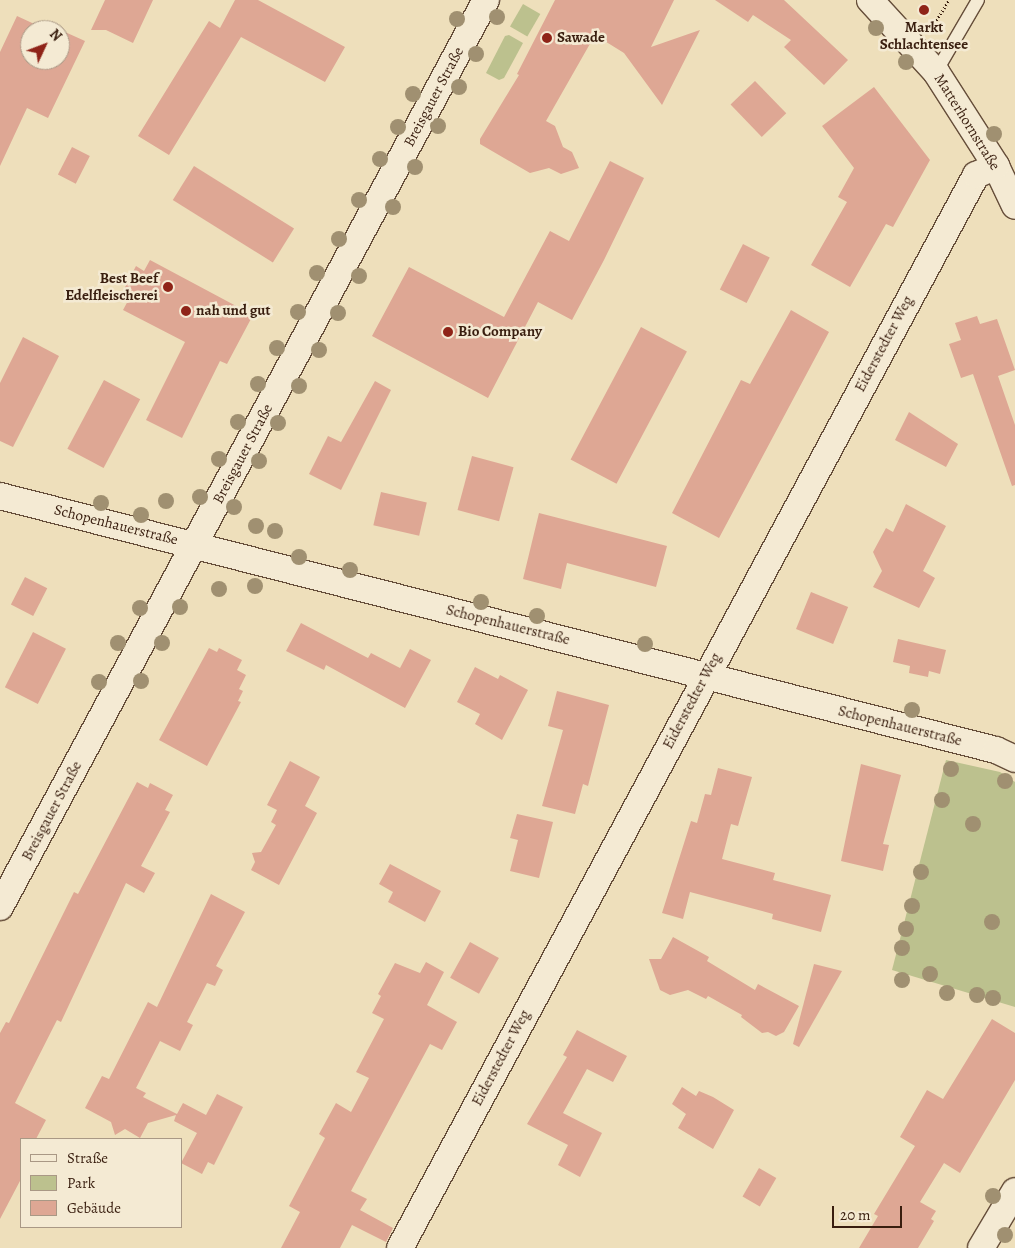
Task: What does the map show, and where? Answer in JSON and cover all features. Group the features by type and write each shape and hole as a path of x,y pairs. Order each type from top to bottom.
{"street":[{"name":"Breisgauer Straße","path":"0,908 486,0"},
{"name":"Matterhornstraße","path":"870,0 936,72 996,166 1015,206"},
{"name":"Eiderstedter Weg","path":"400,1248 976,175 996,166"},
{"name":"Schopenhauerstraße","path":"0,496 996,750 1015,759"},
{"path":"981,1248 1015,1191"}],"lane":[{"path":"936,72 978,0"}],"path":[{"path":"929,33 949,0"}],"green space":[{"path":"523,4 540,14 527,37 510,27"},
{"path":"509,35 523,43 504,78 499,80 486,73 505,36"},
{"path":"946,760 1000,772 1015,782 1015,1007 892,970"}],"building":[{"path":"105,0 153,0 133,43 106,30 91,30"},
{"path":"235,0 258,0 345,47 325,82 241,37 169,155 138,136 209,21 220,28"},
{"path":"555,0 674,0 651,47 700,30 662,105 624,53 595,35 546,121 555,126 563,147 572,152 579,168 561,174 549,168 530,173 480,144 480,139 519,75 517,74"},
{"path":"715,0 784,0 848,60 824,85 784,47 791,40 753,15 748,22"},
{"path":"17,16 26,20 20,20 20,70 70,70 70,34 85,41 48,118 27,108 0,166 0,52"},
{"path":"755,81 786,113 762,137 731,105"},
{"path":"874,87 930,160 893,227 886,224 850,287 811,265 847,202 838,197 854,168 822,126"},
{"path":"72,147 90,156 76,184 58,175"},
{"path":"610,161 644,178 604,260 572,320 538,302 488,398 372,336 409,267 504,317 550,231 569,241"},
{"path":"194,166 294,229 273,262 173,200"},
{"path":"743,244 770,258 747,303 720,289"},
{"name":"nah und gut","path":"150,260 253,315 227,364 220,361 182,438 146,420 185,342 123,310 129,299 121,295 136,266 144,271"},
{"path":"791,310 829,332 719,538 672,513 741,380 750,384"},
{"path":"977,316 980,324 997,319 1015,370 998,376 1015,425 1015,485 1012,486 973,374 961,378 949,344 961,340 955,323"},
{"path":"641,327 687,351 616,484 571,459"},
{"path":"23,337 59,356 13,447 0,441 0,383"},
{"path":"104,380 140,399 104,468 67,449"},
{"path":"375,381 391,390 341,490 309,474 328,436 341,442"},
{"path":"909,412 958,444 946,467 895,440"},
{"path":"472,456 514,467 499,521 458,510"},
{"path":"381,492 427,503 419,536 373,525"},
{"path":"906,504 946,526 923,571 935,578 919,608 873,587 882,571 873,552 886,528 893,532"},
{"path":"539,513 667,546 656,587 567,563 561,589 523,579"},
{"path":"25,577 47,588 33,616 11,605"},
{"path":"811,592 848,607 833,644 796,629"},
{"path":"301,623 368,658 371,653 400,668 410,649 431,660 405,708 326,665 324,670 286,651"},
{"path":"33,632 66,649 38,704 5,687"},
{"path":"898,639 946,650 940,674 929,671 928,677 909,673 910,666 893,662"},
{"path":"209,648 217,652 219,648 242,660 237,670 246,675 239,689 243,691 238,701 241,702 207,766 159,740"},
{"path":"475,667 498,679 500,675 528,690 502,740 475,724 480,714 457,702"},
{"path":"557,691 609,705 588,786 583,784 575,814 542,806 563,730 548,726"},
{"path":"290,761 320,777 305,806 317,813 279,885 251,870 255,862 252,853 261,852 276,825 271,822 277,810 267,805"},
{"path":"861,764 901,775 883,844 889,845 883,871 841,861"},
{"path":"718,768 752,777 738,826 731,824 722,859 775,873 773,880 831,895 821,932 772,919 773,914 690,892 683,919 662,913 691,821 697,823 705,794 711,795"},
{"path":"137,782 148,788 150,783 173,795 165,810 170,812 141,866 155,873 144,893 126,883 61,1022 57,1020 15,1103 46,1120 37,1138 20,1138 20,1181 0,1219 0,1033 6,1022 9,1023 74,892 78,894"},
{"path":"517,814 553,822 539,878 510,871 518,840 510,838"},
{"path":"390,864 441,891 425,922 388,902 393,892 379,884"},
{"path":"211,894 245,912 216,966 223,970 215,986 207,983 187,1022 193,1025 180,1051 160,1041 136,1088 146,1093 143,1097 177,1114 183,1103 206,1115 217,1094 243,1107 214,1165 208,1162 202,1174 182,1164 197,1133 174,1121 176,1115 148,1123 140,1138 125,1129 115,1135 111,1122 85,1108 102,1076 109,1079 148,1002 157,1007"},
{"path":"673,937 709,957 707,961 755,990 758,984 799,1006 784,1032 776,1036 768,1032 762,1033 741,1017 742,1015 708,996 706,999 688,990 670,995 660,990 649,959 661,959"},
{"path":"470,942 499,958 479,994 450,978"},
{"path":"426,962 444,972 427,1005 457,1022 442,1050 430,1044 351,1191 367,1199 360,1210 393,1228 386,1242 352,1225 340,1248 281,1248 300,1212 289,1206 325,1138 319,1134 336,1103 351,1112 369,1078 356,1072 384,1019 372,1013 381,996 378,994 395,963 420,973"},
{"path":"814,964 842,971 799,1047 793,1044"},
{"path":"992,1019 1015,1033 1015,1080 960,1173 944,1163 920,1202 936,1211 931,1219 934,1221 918,1248 859,1248 878,1216 874,1214 915,1146 900,1137 927,1090 943,1099"},
{"path":"577,1030 627,1056 613,1082 587,1069 563,1113 602,1133 580,1177 558,1165 568,1145 527,1124 567,1057 563,1055"},
{"path":"682,1087 696,1096 699,1091 713,1097 734,1110 713,1149 678,1128 686,1114 672,1104"},
{"path":"759,1168 776,1178 760,1207 742,1197"}],"place":[{"name":"Markt Schlachtensee","path":"924,10"},
{"name":"Sawade","path":"547,38"},
{"name":"Best Beef Edelfleischerei","path":"168,287"},
{"name":"nah und gut","path":"186,311"},
{"name":"Bio Company","path":"448,332"}]}
